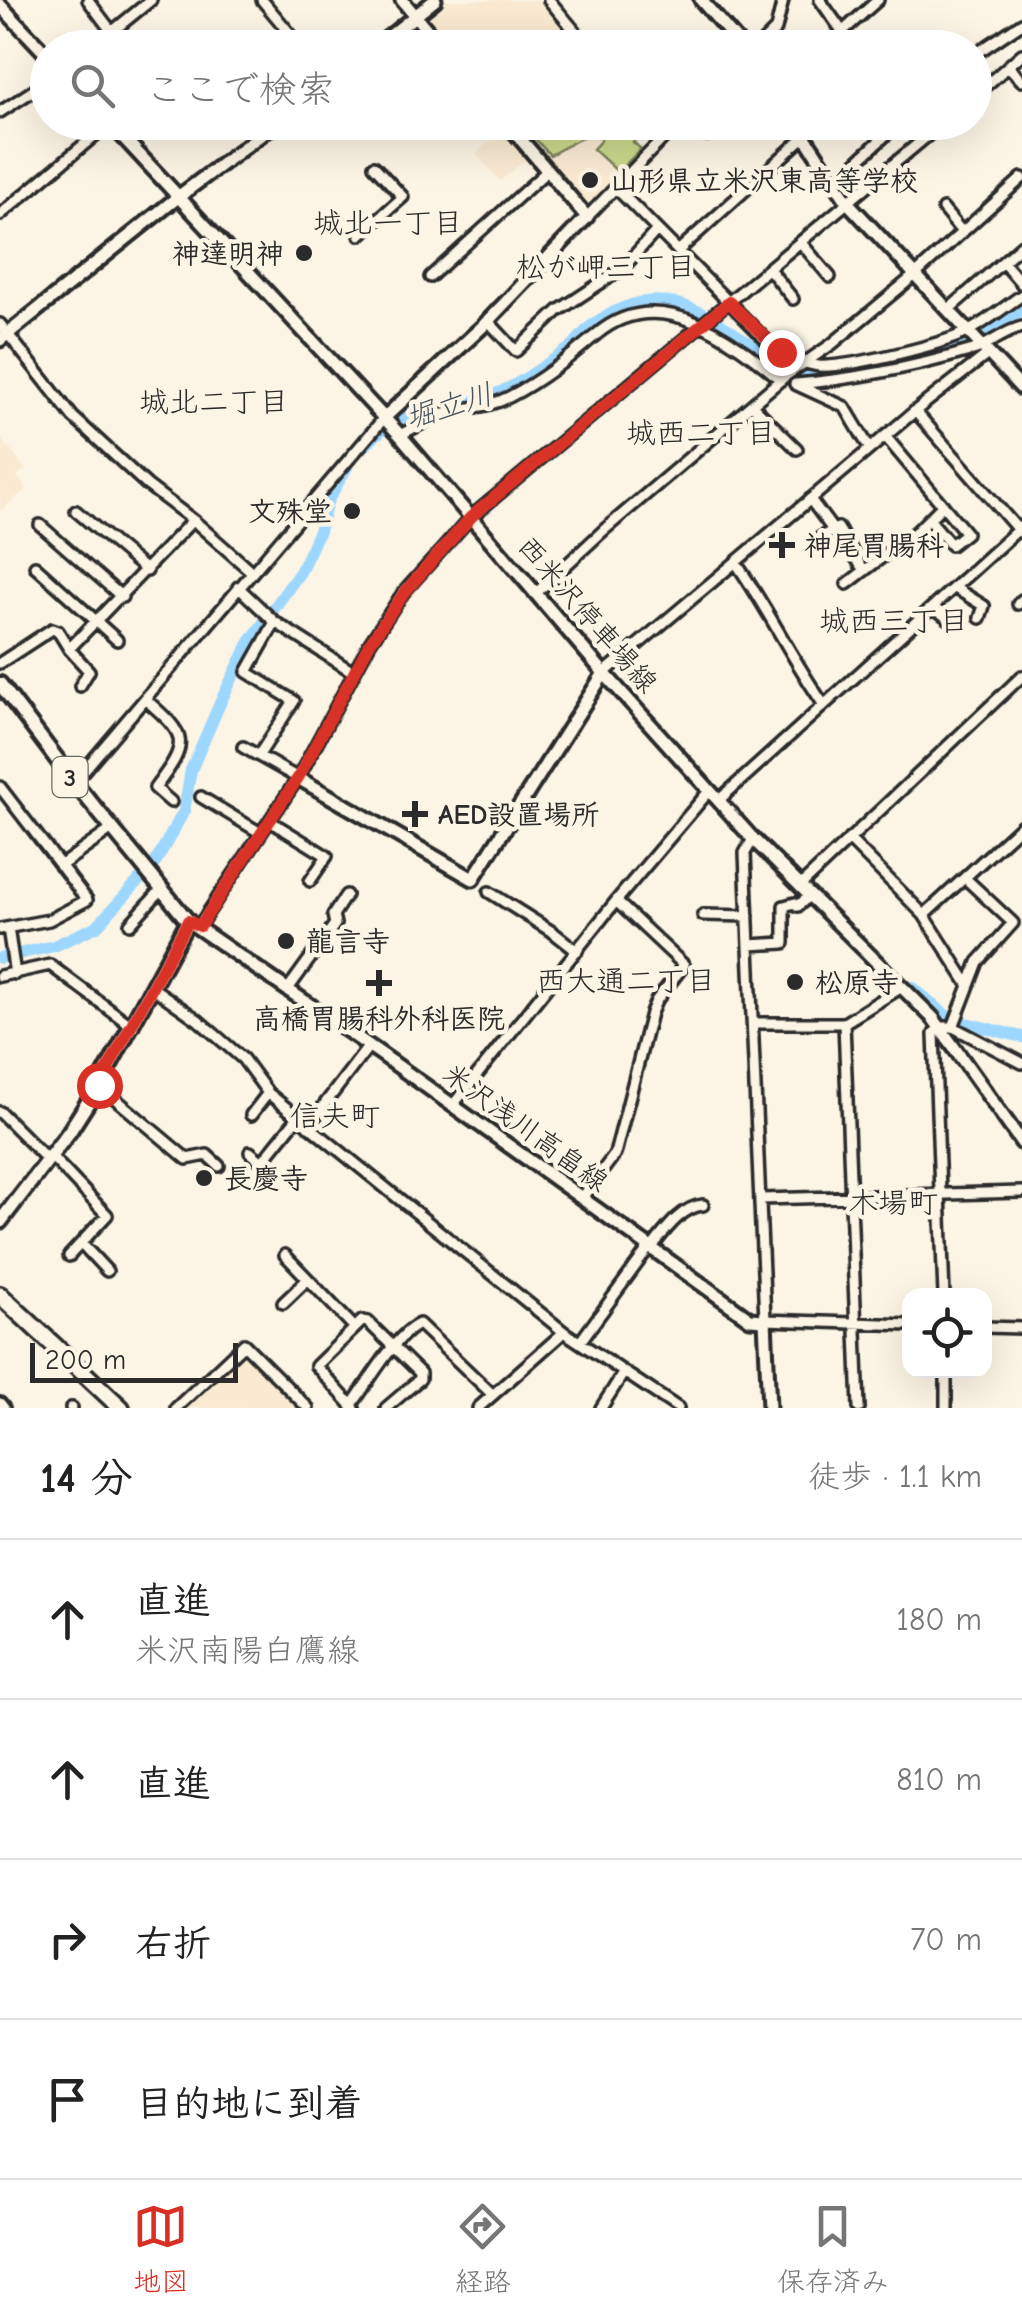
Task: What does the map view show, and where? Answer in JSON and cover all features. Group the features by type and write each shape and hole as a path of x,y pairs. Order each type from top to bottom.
{"highway":[{"path":"0,1295 120,1408"}],"main road":[{"path":"402,0 427,30"},
{"path":"398,30 435,0"},
{"path":"701,0 727,30"},
{"path":"0,5 30,37"},
{"name":"西米沢停車場線","path":"125,140 400,434 604,673 753,838 902,987 949,1027 1022,1143"},
{"path":"3,333 254,140"},
{"path":"385,419 488,321 587,217 521,140"},
{"path":"806,140 850,204 1021,387"},
{"path":"298,778 472,879 604,673"},
{"name":"3","path":"1,686 159,888 194,923"},
{"path":"0,1222 99,1085 194,923"},
{"name":"米沢浅川高畠線","path":"194,923 750,1319 764,1320"},
{"path":"764,1320 769,1408"}],"street":[{"path":"88,0 110,30"},
{"path":"114,30 151,0"},
{"path":"262,0 287,30"},
{"path":"549,0 575,30"},
{"path":"837,0 823,4 841,30"},
{"path":"843,30 878,0"},
{"path":"775,30 781,2"},
{"path":"992,43 1022,24"},
{"path":"992,80 1022,54"},
{"path":"1008,66 1022,81"},
{"path":"0,112 30,93"},
{"path":"0,215 90,140"},
{"path":"587,217 662,140"},
{"path":"678,251 801,140"},
{"path":"835,182 880,140"},
{"path":"194,923 298,778 353,672 404,593 471,517 923,140"},
{"path":"360,235 403,197 374,166"},
{"path":"430,276 547,171"},
{"path":"536,594 604,530 784,377 832,344 1022,178"},
{"path":"616,188 781,352 804,361 824,366 839,364 970,333 1022,295"},
{"path":"943,209 962,232"},
{"path":"488,321 516,351 558,311 622,269 658,230"},
{"path":"802,244 830,278"},
{"path":"948,310 1022,245"},
{"path":"1003,262 1022,284"},
{"path":"770,270 793,300"},
{"path":"400,434 448,412 491,405 507,398 575,354 598,333 635,314 658,311 702,324 796,384 845,407 870,449"},
{"path":"604,673 915,411 984,348 1022,327"},
{"path":"3,333 73,417 252,572"},
{"path":"796,384 843,380 984,348"},
{"path":"752,405 797,449"},
{"path":"452,1105 616,902 714,795 824,705 1021,530 915,411"},
{"path":"74,782 385,419"},
{"path":"885,436 966,533 952,545 928,519"},
{"path":"810,499 834,530"},
{"path":"847,584 942,505"},
{"path":"76,512 146,570"},
{"path":"69,649 193,520"},
{"path":"40,524 122,597"},
{"path":"821,538 838,528 864,571"},
{"path":"736,563 824,705"},
{"path":"35,566 117,640"},
{"path":"238,587 275,622 353,672"},
{"path":"956,588 984,606 980,618"},
{"path":"934,607 954,623"},
{"path":"259,755 294,701 247,672 275,622"},
{"path":"0,663 52,630 58,631 89,670 80,686"},
{"path":"749,945 784,943 784,906 798,906 805,890 849,839 1019,683"},
{"path":"145,699 173,723 181,741 177,760 155,788 170,802"},
{"path":"243,747 298,778"},
{"path":"0,787 86,900 49,920 5,931 15,972"},
{"path":"200,797 259,832"},
{"path":"270,821 327,856 310,881"},
{"path":"924,915 1022,825"},
{"path":"60,866 112,829"},
{"path":"753,838 745,853 764,1320 902,1325"},
{"path":"849,839 924,915 968,984"},
{"path":"944,1288 934,1034 949,1027 978,962 1014,923 966,878"},
{"path":"130,924 159,888"},
{"path":"489,892 554,933 576,952"},
{"path":"288,989 335,924 333,915 346,895"},
{"path":"582,1198 616,1154 656,1000 684,965 616,902"},
{"path":"703,915 748,916"},
{"path":"0,976 50,964 133,1027"},
{"path":"753,1023 844,1023 902,987"},
{"path":"153,988 244,1059 268,1093 564,1332 678,1408"},
{"path":"844,1023 859,1408"},
{"path":"949,1027 1022,1063"},
{"path":"308,1126 368,1047"},
{"path":"99,1085 187,1159 207,1155 219,1166"},
{"path":"251,1115 268,1093"},
{"path":"0,1112 107,1216 69,1256"},
{"path":"250,1152 262,1162 298,1117"},
{"path":"761,1199 1022,1192"},
{"path":"580,1342 651,1246 679,1217 703,1204"},
{"path":"81,1243 106,1271"},
{"path":"285,1255 355,1328"},
{"path":"284,1303 308,1279"},
{"path":"386,1408 420,1379 420,1373 395,1346 362,1321 316,1366 352,1407 395,1346 413,1326 424,1326 493,1395"},
{"path":"992,1326 1022,1328"},
{"path":"478,1408 564,1332"},
{"path":"176,1408 244,1344 308,1408"},
{"path":"601,1408 624,1372"},
{"path":"946,1378 946,1408"}],"shaded area":[{"path":"444,0 545,0 571,30 433,30 422,18"},
{"path":"491,140 514,140 529,157 500,181 476,153"},
{"name":"山形県立米沢東高等学校","path":"528,140 639,140 645,152 589,209"},
{"path":"0,437 26,469 17,476 27,489 0,511"},
{"path":"244,1345 306,1408 181,1408"}],"green space":[{"path":"536,140 578,140 550,155"},
{"path":"601,140 635,140 641,149 618,172 593,149"}],"waterway":[{"name":"堀立川","path":"366,445 381,430 412,414 507,389 569,349 602,319 638,303 667,302 687,307 782,363 816,374 883,367 965,345 996,329 1022,308"},
{"name":"堀立川","path":"0,958 54,946 97,926 155,863 184,811 191,770 221,701 250,642 300,572 327,502 347,467"},
{"path":"912,987 950,1019 1022,1037"}],"place":[{"name":"山形県立米沢東高等学校","path":"590,180"},
{"name":"神達明神","path":"304,253"},
{"name":"文殊堂","path":"352,511"},
{"name":"神尾胃腸科","path":"782,545"},
{"name":"AED設置場所","path":"415,814"},
{"name":"龍言寺","path":"286,941"},
{"name":"松原寺","path":"795,982"},
{"name":"高橋胃腸科外科医院","path":"379,983"},
{"name":"長慶寺","path":"204,1178"}],"district":[{"name":"城北一丁目","path":"388,223"},
{"name":"松が岬三丁目","path":"606,267"},
{"name":"城北二丁目","path":"214,402"},
{"name":"城西二丁目","path":"701,433"},
{"name":"城西三丁目","path":"894,621"},
{"name":"西大通二丁目","path":"626,981"},
{"name":"信夫町","path":"335,1116"},
{"name":"木場町","path":"893,1203"}],"route":[{"path":"99,1085 188,921 200,926 298,778 370,643 404,593 450,538 729,302 781,352"}]}
